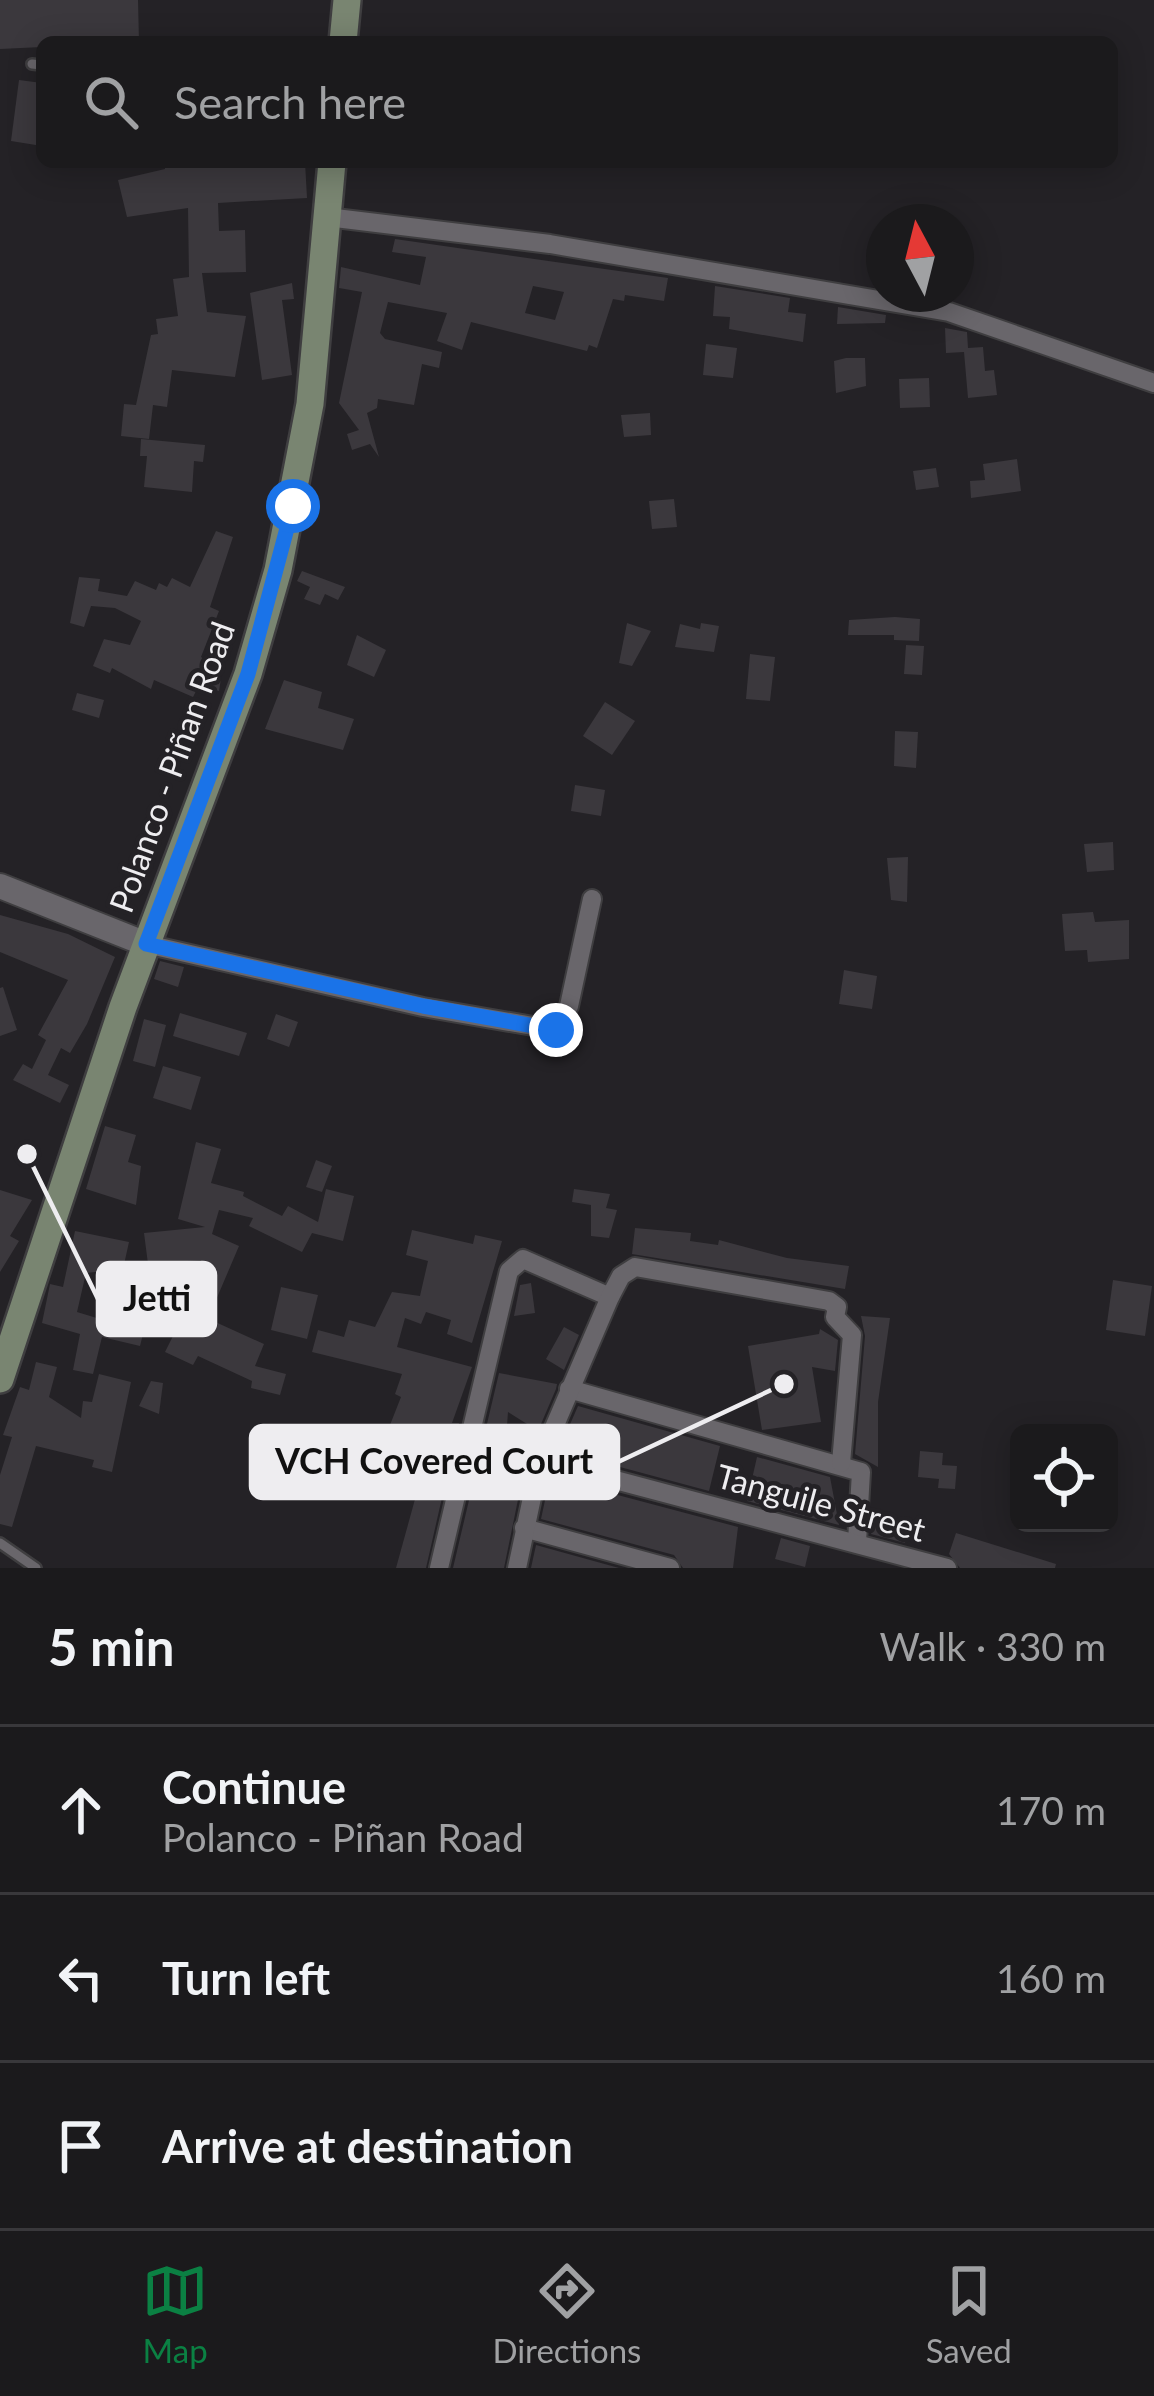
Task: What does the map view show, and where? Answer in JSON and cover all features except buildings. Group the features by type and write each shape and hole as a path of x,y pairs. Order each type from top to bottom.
{"main road":[{"path":"344,36 347,0"},
{"name":"Polanco - Piñan Road","path":"0,1379 146,944 248,674 278,570 305,440 331,168"}],"street":[{"path":"327,218 550,244 949,312 1154,383"},
{"path":"0,886 146,944 423,1006 556,1030 569,1006 592,899"},
{"path":"439,1568 508,1271 523,1259 610,1297"},
{"path":"517,1568 541,1460 610,1297 630,1269 829,1300 837,1307 836,1317 852,1335 841,1463"},
{"path":"569,1389 861,1472 856,1542"},
{"name":"Tanguile Street","path":"541,1460 947,1568"},
{"path":"524,1528 670,1568"}],"lane":[{"path":"0,1543 36,1568"}],"place":[{"name":"Jetti","path":"27,1154"},
{"name":"VCH Covered Court","path":"784,1384"}],"route":[{"path":"293,506 248,674 146,944 423,1006 556,1030"}]}
